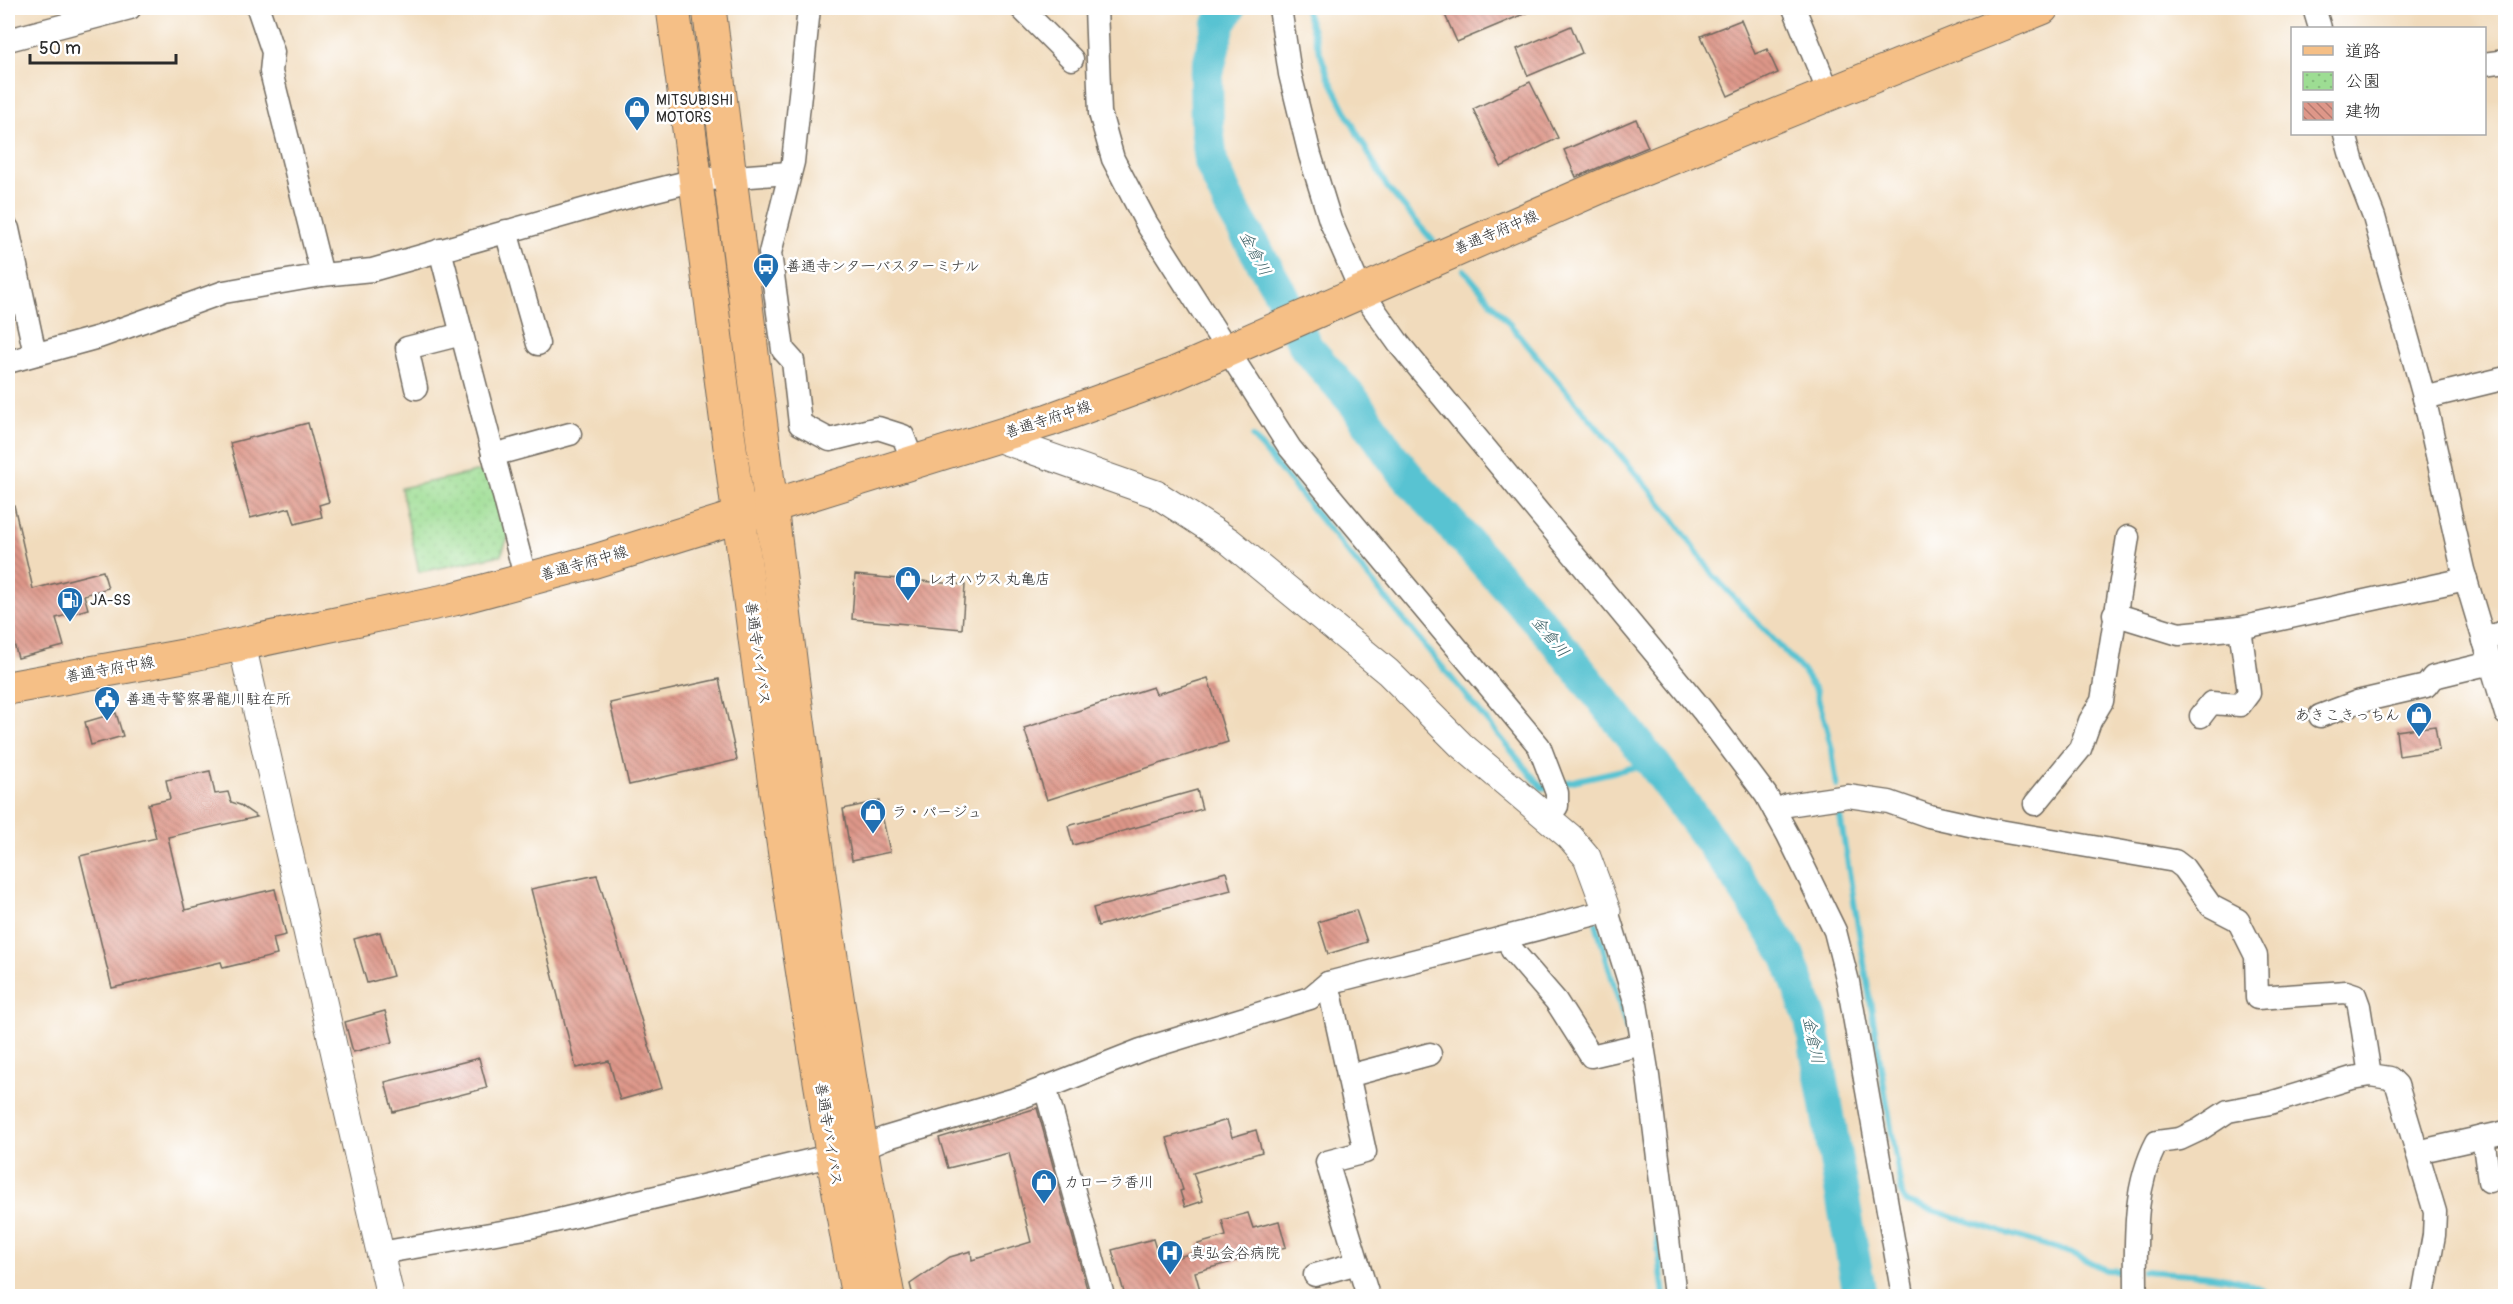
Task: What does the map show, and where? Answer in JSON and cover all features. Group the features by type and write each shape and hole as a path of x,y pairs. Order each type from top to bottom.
{"main road":[{"name":"善通寺バイパス","path":"673,8 696,180 755,513"},
{"name":"善通寺バイパス","path":"709,8 729,177 780,822 845,1153 888,1296"},
{"name":"善通寺府中線","path":"8,688 242,645 454,599 596,561 755,513 1105,400 1169,376 1607,184 2042,8"},
{"name":"善通寺バイパス","path":"845,1153 858,1296"}],"street":[{"path":"45,30 54,8"},
{"path":"8,39 130,8"},
{"path":"258,8 273,52 271,72 322,275"},
{"path":"808,8 793,162 770,253 783,350 793,361 800,424 830,440 878,428 903,436 913,462"},
{"path":"1021,8 1072,58"},
{"path":"1096,8 1100,113 1113,159 1147,224 1237,346 1290,448 1539,746 1553,798 1570,837 1587,857 1607,911 1636,1004 1636,1046 1675,1296"},
{"path":"1280,8 1290,74 1310,155 1353,295 1399,345 1703,711 1776,811 1834,931 1848,981 1904,1296"},
{"path":"1794,8 1829,93"},
{"path":"2486,64 2505,61"},
{"path":"2346,135 2353,163 2374,217 2424,398 2466,579 2505,714"},
{"path":"8,362 99,337 224,292 322,275 372,270 696,180 789,173"},
{"path":"8,229 35,354"},
{"path":"506,231 538,344"},
{"path":"440,250 526,580"},
{"path":"416,388 406,348 462,334"},
{"path":"2424,398 2505,378"},
{"path":"493,455 570,434"},
{"path":"994,437 1156,494 1229,541 1388,672 1461,745 1553,798"},
{"path":"2035,804 2080,749 2090,721 2102,701 2128,537"},
{"path":"2114,614 2179,634 2240,628 2466,579"},
{"path":"2202,716 2211,703 2240,705 2249,693 2240,628"},
{"path":"2484,641 2505,630"},
{"path":"242,645 390,1296"},
{"path":"2320,716 2357,702 2426,686 2433,677 2491,663"},
{"path":"1776,811 1788,805 1848,796 1890,802 1929,816 1988,829 2175,861 2184,868 2211,906 2238,920 2256,956 2257,998 2346,992 2355,995 2359,1006 2370,1075"},
{"path":"380,1253 525,1228 845,1153 885,1138 1022,1097 1141,1050 1310,998 1328,983 1607,911"},
{"path":"1508,936 1512,950 1556,1001 1591,1056 1636,1046"},
{"path":"1328,983 1365,1152 1327,1162 1368,1296"},
{"path":"1348,1076 1430,1054"},
{"path":"2136,1296 2135,1230 2148,1160 2157,1142 2180,1139 2228,1111 2270,1103 2352,1078 2370,1075 2390,1078 2397,1085 2435,1212 2434,1235 2423,1296"},
{"path":"1045,1087 1103,1296"},
{"path":"2417,1152 2505,1131"},
{"path":"2483,1137 2489,1181"},
{"path":"1315,1275 1358,1263"}],"green space":[{"path":"495,468 509,535 501,555 419,572 401,488"}],"building":[{"path":"1442,8 1538,8 1457,42"},
{"path":"1741,20 1755,54 1767,49 1778,73 1728,96 1701,36"},
{"path":"1571,26 1582,53 1528,76 1517,49"},
{"path":"1530,82 1558,138 1501,167 1473,109"},
{"path":"1636,119 1648,147 1576,177 1564,150"},
{"path":"308,423 329,502 319,505 322,517 295,524 290,508 250,518 230,443"},
{"path":"14,505 33,589 103,571 108,588 84,595 88,609 56,618 64,646 18,658 8,622 8,617 11,616 8,602 8,506"},
{"name":"レオハウス 丸亀店","path":"855,575 965,585 962,629 852,619"},
{"path":"1208,678 1228,742 1047,800 1024,728 1153,687 1156,694"},
{"path":"719,679 737,760 629,785 610,703"},
{"path":"116,713 123,736 91,745 85,722"},
{"path":"2435,726 2439,750 2399,756 2396,731"},
{"path":"210,771 215,794 228,792 231,802 240,805 257,817 168,837 185,910 275,889 286,935 273,938 277,955 223,968 221,962 112,988 80,856 156,838 148,804 170,799 166,780"},
{"path":"1197,790 1202,809 1073,845 1068,826"},
{"path":"879,801 890,852 852,860 843,809"},
{"path":"1226,872 1231,890 1098,926 1093,908"},
{"path":"597,875 662,1088 620,1100 609,1061 576,1068 531,889"},
{"path":"1356,910 1367,942 1328,954 1318,922"},
{"path":"380,932 393,976 367,983 354,939"},
{"path":"385,1011 393,1042 353,1052 345,1022"},
{"path":"479,1058 487,1088 393,1112 385,1082"},
{"name":"カローラ香川","path":"1037,1108 1089,1296 913,1296 910,1284 950,1257 971,1251 972,1260 1031,1242 1009,1153 948,1168 939,1138"},
{"path":"1227,1120 1232,1137 1256,1130 1262,1152 1193,1173 1203,1201 1185,1207 1180,1191 1183,1190 1167,1138"},
{"path":"1248,1213 1253,1228 1279,1221 1286,1247 1195,1272 1200,1290 1174,1296 1125,1296 1112,1250 1153,1239 1160,1262 1200,1251 1198,1244 1226,1236 1222,1220"}],"waterway":[{"name":"金倉川","path":"1229,8 1219,24 1206,77 1207,127 1211,162 1230,205 1280,292 1306,347 1355,403 1409,478 1552,636 1653,763 1739,880 1788,956 1811,1020 1860,1296"},
{"path":"1305,8 1328,76 1357,133 1387,187 1433,241"},
{"path":"1464,270 1671,515 1713,575 1802,670 1816,691 1832,750 1837,786"},
{"path":"1253,437 1542,788 1653,763"},
{"path":"1838,804 1902,1195 1906,1202 2074,1254 2106,1270 2127,1271"},
{"path":"1596,923 1631,1043"},
{"path":"1644,1133 1664,1296"},
{"path":"2143,1271 2228,1278 2259,1288 2270,1296"}],"place":[{"name":"MITSUBISHI MOTORS","path":"637,132"},
{"name":"善通寺ンタ一バスターミナル","path":"766,289"},
{"name":"レオハウス 丸亀店","path":"908,602"},
{"name":"JA-SS","path":"70,623"},
{"name":"善通寺警察署龍川駐在所","path":"107,722"},
{"name":"あきこきっちん","path":"2419,738"},
{"name":"ラ・パージュ","path":"873,835"},
{"name":"カローラ香川","path":"1044,1205"},
{"name":"真弘会谷病院","path":"1170,1276"}]}
